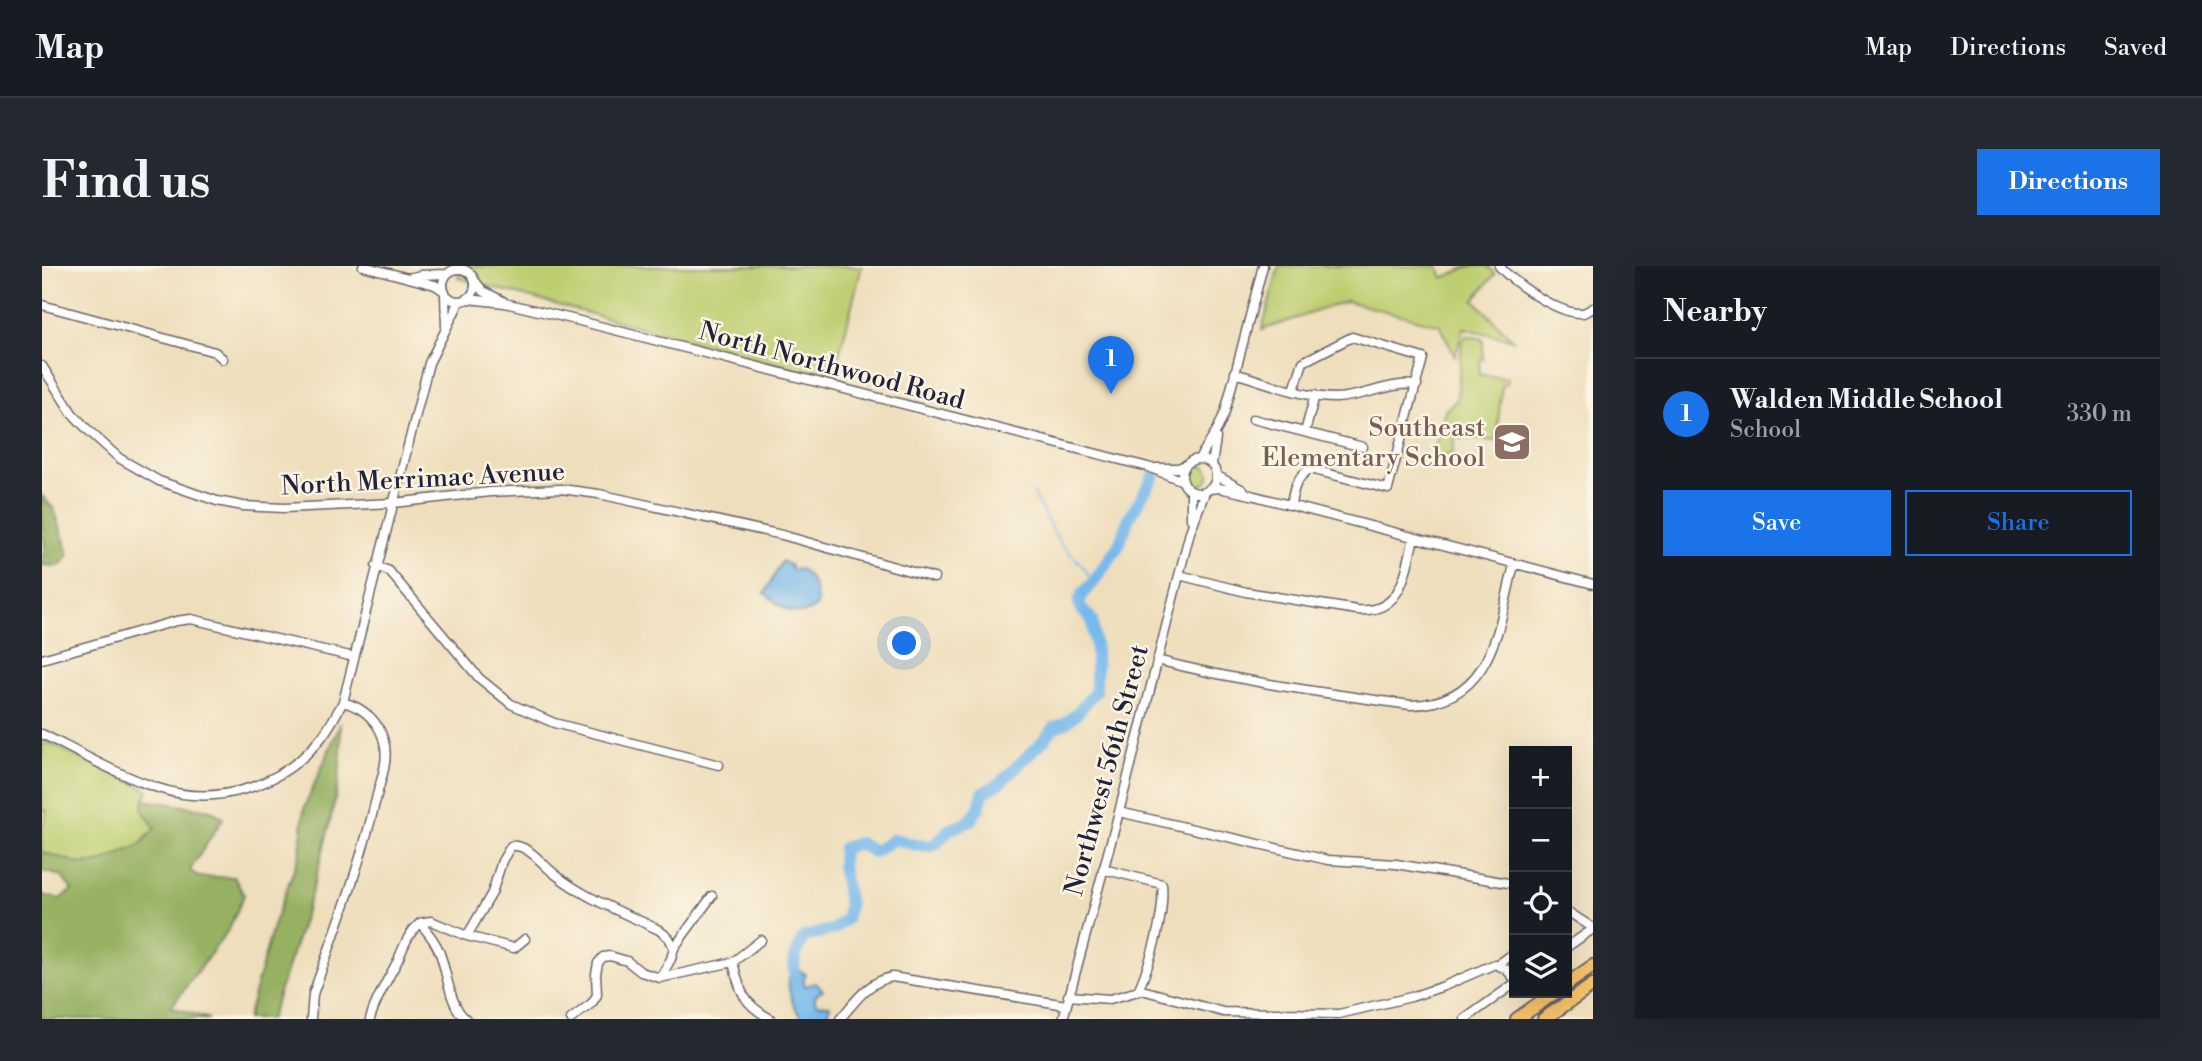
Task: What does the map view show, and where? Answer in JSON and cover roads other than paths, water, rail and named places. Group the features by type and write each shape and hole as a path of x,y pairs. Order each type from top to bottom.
{"highway":[{"path":"1572,981 1593,966"},
{"path":"1544,1019 1593,985"},
{"path":"1517,1019 1548,998"}],"street":[{"path":"363,266 391,270 435,285 452,300 464,300"},
{"path":"1207,490 1215,480 1212,465 1218,428 1264,266"},
{"path":"1499,266 1538,298 1566,310 1583,313 1593,308"},
{"path":"42,734 158,789 191,795 226,794 258,785 299,760 321,738 343,702 429,363 446,327 474,290 471,273 462,268 408,278"},
{"path":"446,327 442,283 450,270"},
{"name":"North Northwood Road","path":"471,273 483,291 505,303"},
{"name":"North Northwood Road","path":"464,300 505,303 1148,467 1183,481"},
{"path":"42,305 215,352 223,359"},
{"path":"1291,505 1297,481 1310,470 1388,489 1423,358 1352,337 1303,362 1294,390"},
{"name":"North Merrimac Avenue","path":"42,366 72,413 104,446 138,471 181,489 243,506 284,508 394,503 490,492 561,489 599,494 782,535 934,578"},
{"path":"1235,373 1294,390 1336,398 1403,383 1417,385"},
{"path":"1305,432 1315,395"},
{"path":"1253,419 1363,447"},
{"path":"1218,428 1199,459 1186,465 1183,481 1191,491 1219,488 1251,495 1593,584"},
{"path":"1199,459 1212,465"},
{"name":"North Northwood Road","path":"1148,467 1178,468 1186,465"},
{"path":"1216,475 1251,495"},
{"name":"Northwest 56th Street","path":"1063,1019 1190,532 1207,490"},
{"name":"Northwest 56th Street","path":"1190,532 1191,491"},
{"path":"1179,575 1246,592 1357,610 1372,610 1390,602 1399,590 1414,538"},
{"path":"1157,660 1213,675 1411,705 1433,703 1453,695 1477,676 1489,657 1514,565"},
{"path":"376,566 388,571 479,678 511,704 554,723 719,765"},
{"path":"42,659 191,619 354,657"},
{"path":"310,1019 313,994 364,847 386,755 382,735 372,719 362,710 343,702"},
{"path":"1119,812 1328,860 1396,864 1509,883"},
{"path":"467,936 492,893 502,861 511,846 518,846 529,851 554,874 576,889 659,930 669,938 674,948"},
{"path":"1103,869 1162,884 1164,901 1146,971 1138,991"},
{"path":"660,978 674,948 712,896"},
{"path":"1572,915 1593,928 1572,943"},
{"path":"370,1019 375,1001 398,960 408,934 420,923 431,920 467,936 514,947 525,939"},
{"path":"420,923 439,950 452,995 461,1016 466,1019"},
{"path":"571,1019 592,1003 597,995 596,974 598,963 603,957 610,956 627,961 641,972 660,978 733,962 761,940"},
{"path":"841,1019 869,986 892,977 1067,1000 1110,999 1147,991 1223,1012 1299,1017 1339,1014 1444,986 1490,965 1499,964 1509,957"},
{"path":"733,962 742,996 756,1010 771,1019"},
{"path":"1499,964 1509,973"},
{"path":"1465,1019 1509,988"},
{"path":"1331,1019 1339,1014"}],"water":[{"path":"782,561 793,570 800,569 811,580 817,606 810,611 790,611 765,593"},
{"path":"793,968 806,974 804,986 816,983 823,990 815,996 815,1001 817,1004 830,1005 827,1019 804,1019 800,1014 789,988"}],"waterway":[{"path":"796,981 795,958 804,937 834,929 846,919 849,906 842,865 843,848 859,843 874,852 894,839 916,845 931,846 938,842 948,830 969,822 979,808 983,793 1000,783 1054,727 1072,718 1096,691 1096,652 1092,621 1079,602 1082,594 1093,583 1119,545 1129,518 1155,474"},
{"path":"1033,493 1059,541 1086,571 1091,584"}],"place":[{"name":"Walden Middle School","path":"1111,394"},
{"name":"Southeast Elementary School","path":"1512,442"}]}
